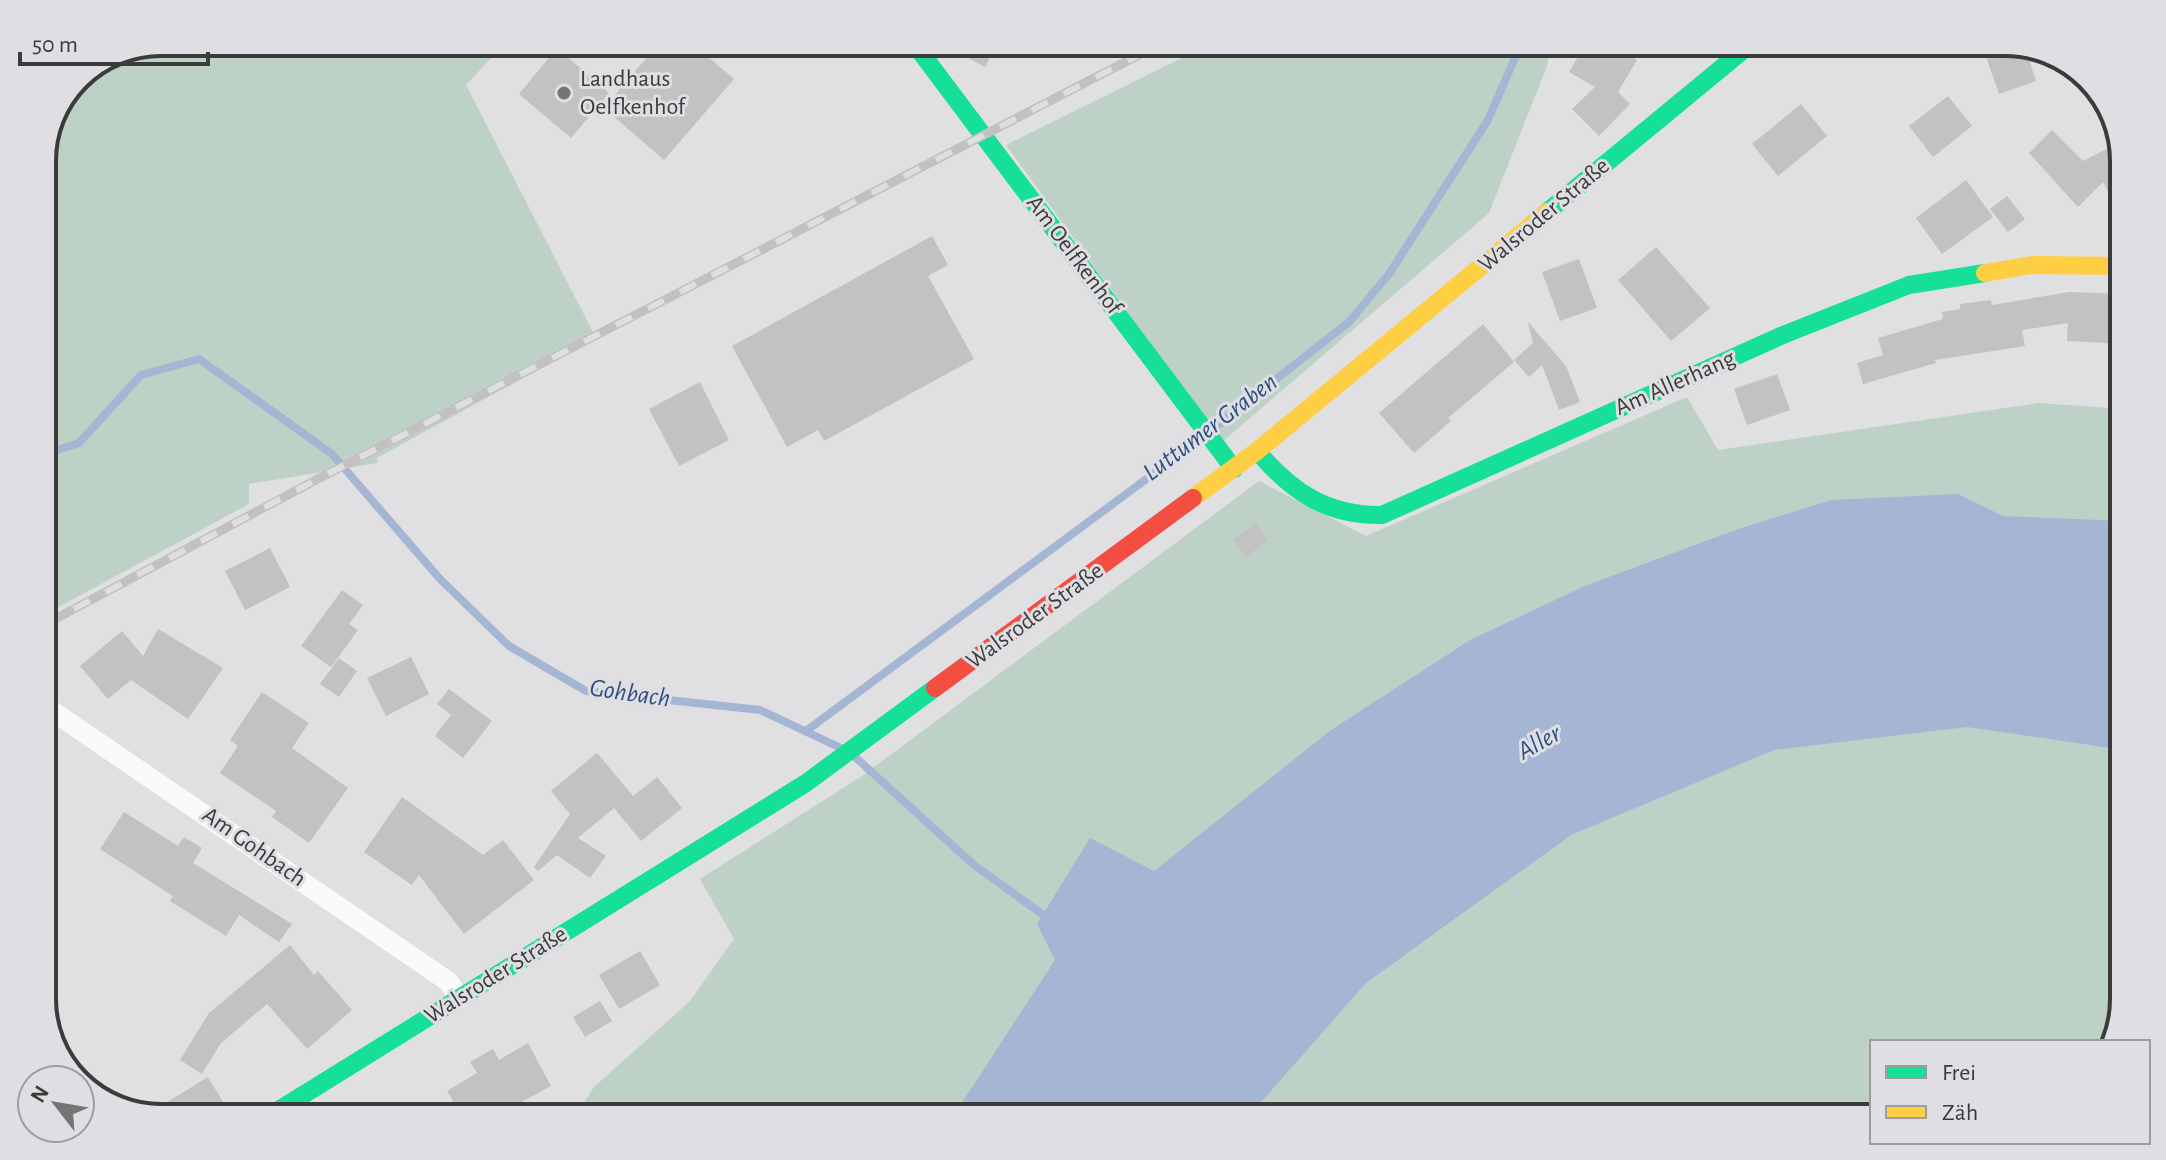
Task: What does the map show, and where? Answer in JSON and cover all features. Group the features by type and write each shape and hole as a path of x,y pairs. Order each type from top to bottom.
{"main road":[{"name":"Am Oelfkenhof","path":"923,56 1234,469"},
{"name":"Walsroder Straße","path":"289,1104 806,783 1234,469 1736,56"},
{"name":"Am Allerhang","path":"1257,451 1278,477 1304,499 1345,515 1382,515 1783,335 1909,285 2032,265 2110,266"}],"street":[{"name":"Am Gohbach","path":"56,714 449,982 459,998"}],"green space":[{"path":"493,56 466,85 596,338 377,458 377,463 249,484 249,504 56,608 56,154 67,114 92,82 108,70 140,58"},
{"path":"1186,56 1549,56 1489,213 1222,442 1006,145"},
{"path":"1687,397 1718,450 2039,403 2110,408 2110,999 2101,1040 1870,1040 1870,1104 583,1104 594,1087 690,1001 734,939 700,879 862,776 1259,481 1366,536"}],"water":[{"name":"Aller","path":"1958,494 2003,516 2110,520 2110,748 1967,727 1774,750 1571,835 1366,983 1259,1104 961,1104 1055,960 1037,924 1090,838 1154,871 1331,730 1470,640 1587,585 1741,528 1831,500"}],"building":[{"name":"Landhaus Oelfkenhof","path":"550,56 566,56 609,93 571,138 519,94"},
{"path":"648,56 707,56 734,79 664,160 604,108"},
{"path":"964,56 991,56 985,67"},
{"path":"1579,56 1630,56 1637,60 1618,92 1630,104 1599,136 1572,109 1595,87 1569,72"},
{"path":"1986,56 2029,59 2036,81 1999,94"},
{"path":"1948,96 1972,126 1933,157 1909,126"},
{"path":"1801,104 1827,136 1778,176 1752,144"},
{"path":"2052,130 2083,161 2109,148 2110,196 2103,182 2078,207 2029,153"},
{"path":"1966,180 1993,217 1942,254 1916,218"},
{"path":"2007,196 2025,219 2008,232 1990,209"},
{"path":"932,236 948,265 928,276 974,359 824,441 818,430 787,447 732,346"},
{"path":"1656,247 1710,308 1671,341 1618,280"},
{"path":"1579,259 1597,308 1560,321 1542,272"},
{"path":"2069,292 2110,293 2110,343 2067,341 2068,323 2022,330 2025,346 1935,360 1936,363 1863,384 1857,363 1883,355 1878,338 1943,319 1942,312 1960,309 1960,304 1991,300 1992,305"},
{"path":"1528,322 1566,366 1580,402 1559,410 1542,365 1529,377 1514,360 1533,343"},
{"path":"1483,324 1514,362 1448,418 1451,421 1414,453 1379,413"},
{"path":"1777,374 1790,410 1747,425 1734,389"},
{"path":"700,382 729,440 679,466 649,409"},
{"path":"1256,523 1268,540 1246,557 1233,540"},
{"path":"270,548 290,587 245,610 225,571"},
{"path":"342,590 363,605 349,624 358,630 331,667 301,646"},
{"path":"158,629 223,668 188,719 131,680 108,699 80,666 122,631 143,656"},
{"path":"411,657 429,694 386,716 367,678"},
{"path":"339,658 357,671 339,697 320,684"},
{"path":"449,689 492,721 463,758 435,736 451,715 437,704"},
{"path":"262,692 309,723 292,748 348,788 309,843 272,817 276,811 220,773 238,746 230,740"},
{"path":"597,753 633,796 657,777 682,808 641,841 614,808 578,838 606,856 590,878 557,855 538,871 534,867 570,814 551,791"},
{"path":"402,797 483,855 503,840 534,880 464,934 419,875 412,885 364,852"},
{"path":"124,812 178,846 184,837 202,848 193,863 292,924 279,942 239,915 226,936 170,901 173,896 100,849"},
{"path":"290,945 314,975 318,971 352,1010 307,1049 267,1004 221,1043 202,1074 180,1060 209,1013"},
{"path":"640,951 660,985 619,1009 599,975"},
{"path":"600,1001 612,1021 585,1037 573,1017"},
{"path":"528,1043 551,1086 518,1104 455,1104 447,1091 477,1073 470,1062 493,1049 499,1060"},
{"path":"208,1077 224,1104 164,1104"}],"waterway":[{"name":"Luttumer Graben","path":"806,731 1191,446 1349,322 1389,274 1488,120 1516,56"},
{"name":"Gohbach","path":"56,450 79,443 141,375 199,359 332,454 440,579 509,646 586,691 760,710 843,749"},
{"name":"Gohbach","path":"854,756 974,865 1049,919"}],"railway":[{"path":"56,619 314,481 1137,56"}],"traffic: fast":[{"path":"924,56 1234,469"},
{"path":"1547,212 1736,56"},
{"path":"1257,451 1297,490 1312,499 1344,511 1382,515 1783,335 1909,285 1985,273"},
{"path":"289,1104 806,783 935,688"}],"traffic: slow":[{"path":"1193,498 1257,451 1547,212"},
{"path":"1985,273 2032,265 2110,266"}],"traffic: jam":[{"path":"935,688 1193,498"}],"place":[{"name":"Landhaus Oelfkenhof","path":"564,93"}]}
